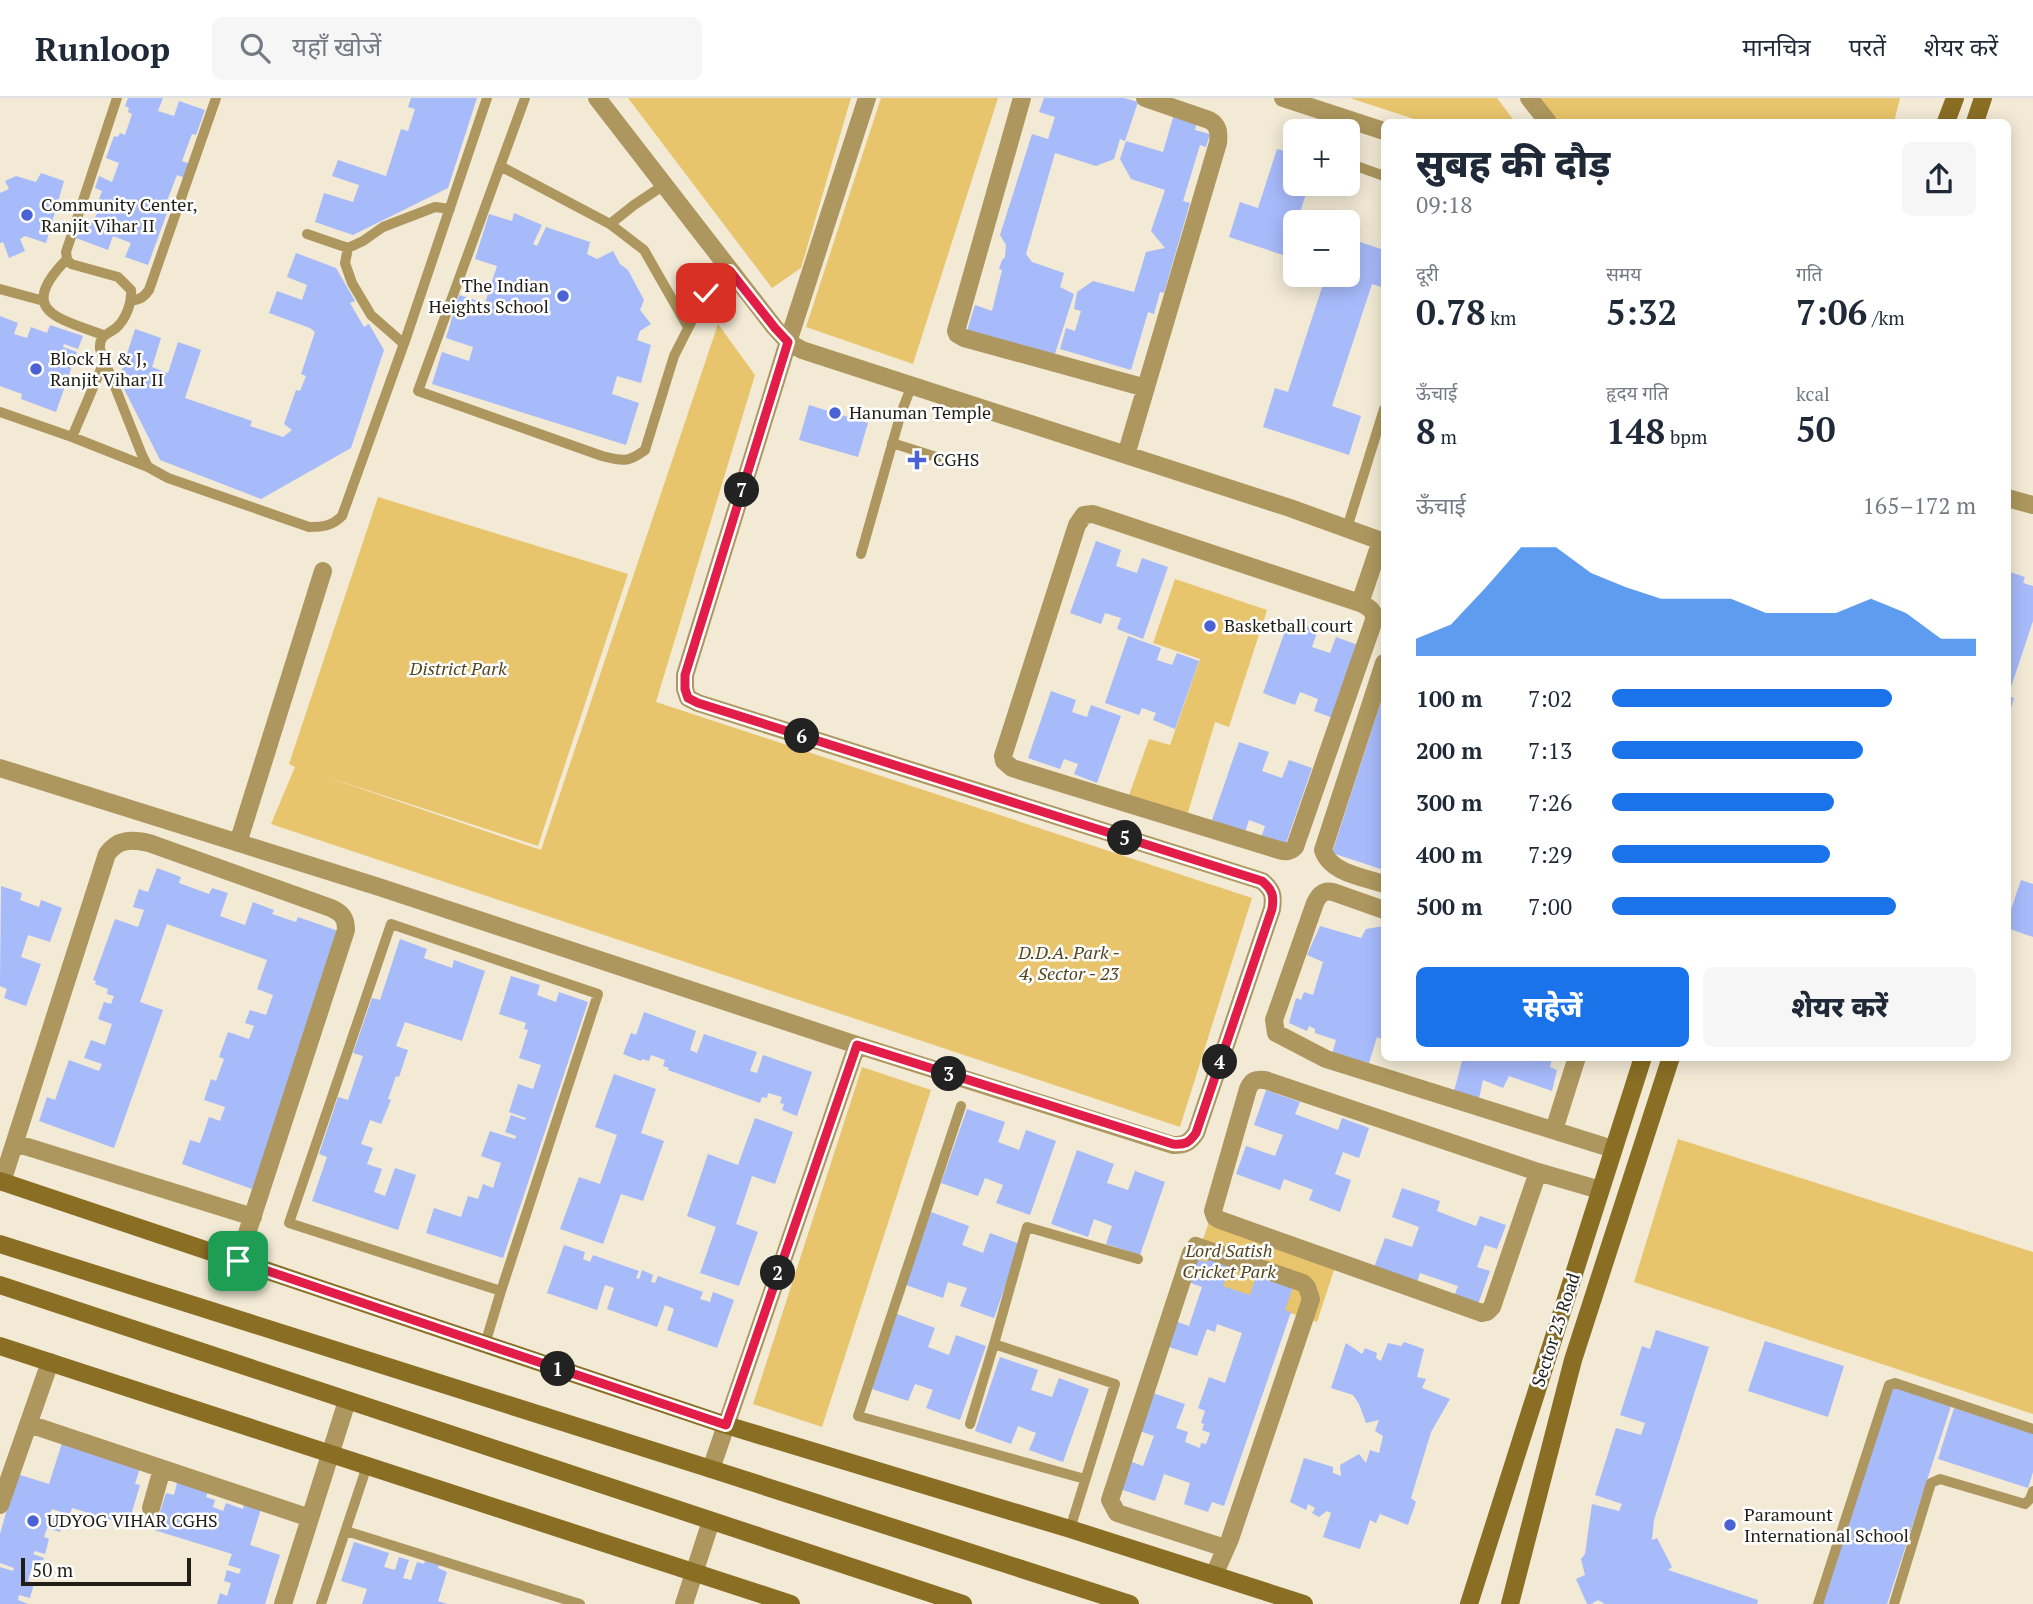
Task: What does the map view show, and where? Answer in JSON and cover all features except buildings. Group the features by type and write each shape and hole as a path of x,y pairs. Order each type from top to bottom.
{"street":[{"path":"597,98 788,342 802,349 1126,454 1381,541"},
{"path":"0,768 238,842 857,1045 1160,1141 1183,1145 1190,1142 1196,1133 1272,909 1271,889 1262,881 711,708 688,698 685,689 685,675 867,98"},
{"path":"1022,98 957,334 1146,388"},
{"path":"1126,454 1218,144 1219,133 1215,123 1209,120 1145,98"},
{"path":"1283,98 1381,130"},
{"path":"1529,98 1546,119"},
{"path":"1947,119 1955,98"},
{"path":"1976,119 1983,98"},
{"path":"2011,499 2033,505"},
{"path":"1084,515 1102,516 1360,603 1371,608 1374,620 1295,847 1291,850 1279,850 1012,768 1004,761 1003,756 1077,525 1084,515"},
{"path":"1360,603 1381,547"},
{"path":"238,842 323,571"},
{"path":"1381,672 1323,850 1326,860 1335,867 1381,883"},
{"path":"238,1261 346,930 346,922 341,913 331,908 149,843 125,841 113,846 107,854 1,1182 726,1425 1070,1529 1304,1604"},
{"path":"1381,909 1334,892 1328,891 1319,895 1274,1020 1276,1033 1325,1059 1613,1149"},
{"path":"711,1469 857,1045"},
{"path":"1554,1130 1576,1061"},
{"name":"Sector 23 Road","path":"1469,1604 1642,1061"},
{"name":"Sector 23 Road","path":"1510,1604 1573,1360 1670,1061"},
{"path":"1538,1172 1492,1307 1482,1313 1220,1220 1215,1217 1213,1211 1248,1089 1251,1082 1258,1079 1600,1190"},
{"path":"15,1143 253,1217"},
{"path":"0,1244 1130,1604"},
{"path":"1214,1574 1234,1527 1311,1299 1303,1283 1196,1246 1186,1266 1110,1500 1117,1513 1225,1548"},
{"path":"0,1285 963,1604"},
{"path":"0,1346 791,1604"},
{"path":"0,1505 50,1362"},
{"path":"283,1604 347,1401"},
{"path":"29,1424 310,1518"},
{"path":"151,1508 162,1469"},
{"path":"684,1604 710,1521"}],"lane":[{"path":"117,98 66,252 71,264 118,277 131,290 132,300 122,321 99,341 104,362 148,467"},
{"path":"132,300 139,300 149,290 216,98"},
{"path":"0,412 72,437 148,467 168,478 309,527 329,526 342,516 404,344 487,98"},
{"path":"524,98 418,391 602,456 622,461 634,458 645,450 674,356 688,327 706,293 730,271"},
{"path":"500,166 610,225 644,250 688,327"},
{"path":"1360,167 1381,175"},
{"path":"610,225 664,185"},
{"path":"307,234 348,248 383,226 435,207 450,209"},
{"path":"348,248 345,263 352,283 370,316 404,344"},
{"path":"67,259 51,275 45,288 44,301 47,309 103,335"},
{"path":"0,289 44,301"},
{"path":"72,437 104,362"},
{"path":"861,554 901,413 912,385"},
{"path":"1347,528 1381,419"},
{"path":"892,443 946,460"},
{"path":"485,1344 598,994 391,924 289,1223 501,1291"},
{"path":"961,1106 858,1416 1085,1479"},
{"path":"970,1424 1027,1227 1138,1259"},
{"path":"994,1345 1115,1384 1070,1529"},
{"path":"1818,1604 1889,1385 1895,1383 2033,1429"},
{"path":"321,1604 368,1466"},
{"path":"1894,1604 1931,1482 1940,1479 2025,1504 2033,1491"},
{"path":"346,1531 580,1604"}],"green space":[{"path":"628,98 851,98 801,268 772,288"},
{"path":"881,98 998,98 913,364 806,327"},
{"path":"1350,98 1497,98 1513,119 1414,119"},
{"path":"1535,98 1900,98 1895,119 1555,119"},
{"name":"D.D.A. Park - 4, Sector - 23","path":"718,324 755,375 656,702 1252,898 1180,1127 271,824 295,767 289,764 378,497 628,574 538,846 321,775 541,850"},
{"path":"1175,579 1267,610 1229,727 1215,722 1186,819 1128,798 1149,739 1170,745 1200,659 1153,643"},
{"path":"862,1067 931,1090 822,1427 753,1404"},
{"path":"1678,1139 2033,1252 2033,1414 1634,1282"},
{"name":"Lord Satish Cricket Park","path":"1209,1222 1335,1267 1317,1322 1189,1280"}],"place":[{"name":"Community Center, Ranjit Vihar II","path":"27,215"},
{"name":"The Indian Heights School","path":"563,296"},
{"name":"Block H & J, Ranjit Vihar II","path":"36,369"},
{"name":"Hanuman Temple","path":"835,413"},
{"name":"CGHS","path":"917,460"},
{"name":"Basketball court","path":"1210,626"},
{"name":"UDYOG VIHAR CGHS","path":"33,1521"},
{"name":"Paramount International School","path":"1730,1525"}],"route":[{"path":"238,1261 726,1425 857,1045 1173,1144 1183,1145 1190,1142 1196,1133 1272,909 1271,889 1262,881 688,698 685,675 788,342 730,271 706,293"}],"park label":[{"name":"District Park","path":"458,669"}]}
